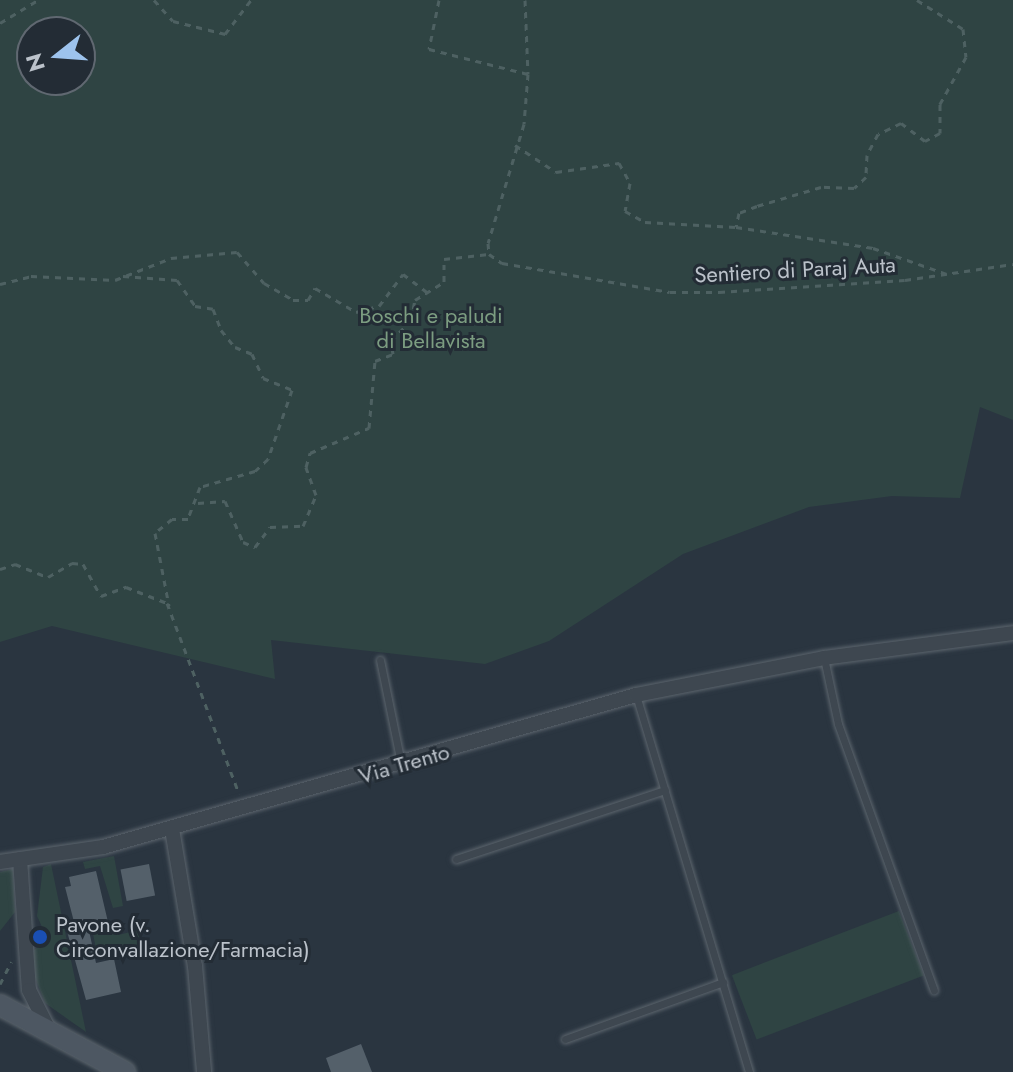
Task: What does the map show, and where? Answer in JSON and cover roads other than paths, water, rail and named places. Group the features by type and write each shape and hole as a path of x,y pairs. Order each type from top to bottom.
{"main road":[{"path":"0,1005 125,1072"}],"street":[{"name":"Via Trento","path":"0,862 172,829 636,695 824,658 1013,633"},
{"path":"172,829 195,966 204,1072"},
{"path":"20,859 29,990 50,1032"}],"lane":[{"path":"824,658 838,724 934,990"},
{"path":"380,660 401,765"},
{"path":"636,695 749,1072"},
{"path":"456,859 665,790"},
{"path":"565,1039 723,982"}],"place":[{"name":"Pavone (v. Circonvallazione/Farmacia)","path":"40,937"}],"park label":[{"name":"Boschi e paludi di Bellavista","path":"431,328"}]}
